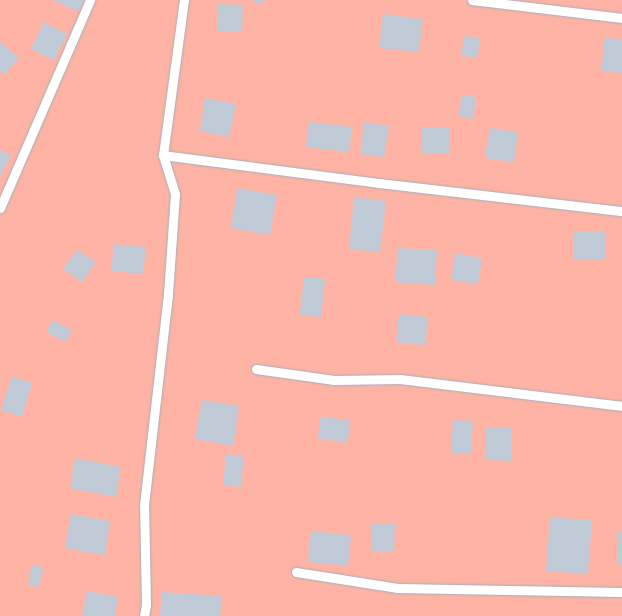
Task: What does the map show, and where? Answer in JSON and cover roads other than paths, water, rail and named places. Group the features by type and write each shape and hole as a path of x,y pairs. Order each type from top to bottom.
{"lane":[{"path":"0,208 90,0"},
{"path":"144,616 146,598 144,505 168,294 175,194 163,155 184,0"},
{"path":"472,0 622,18"},
{"path":"163,155 379,183 622,211"},
{"path":"256,369 334,380 400,379 622,406"},
{"path":"296,572 398,588 622,592"}]}
